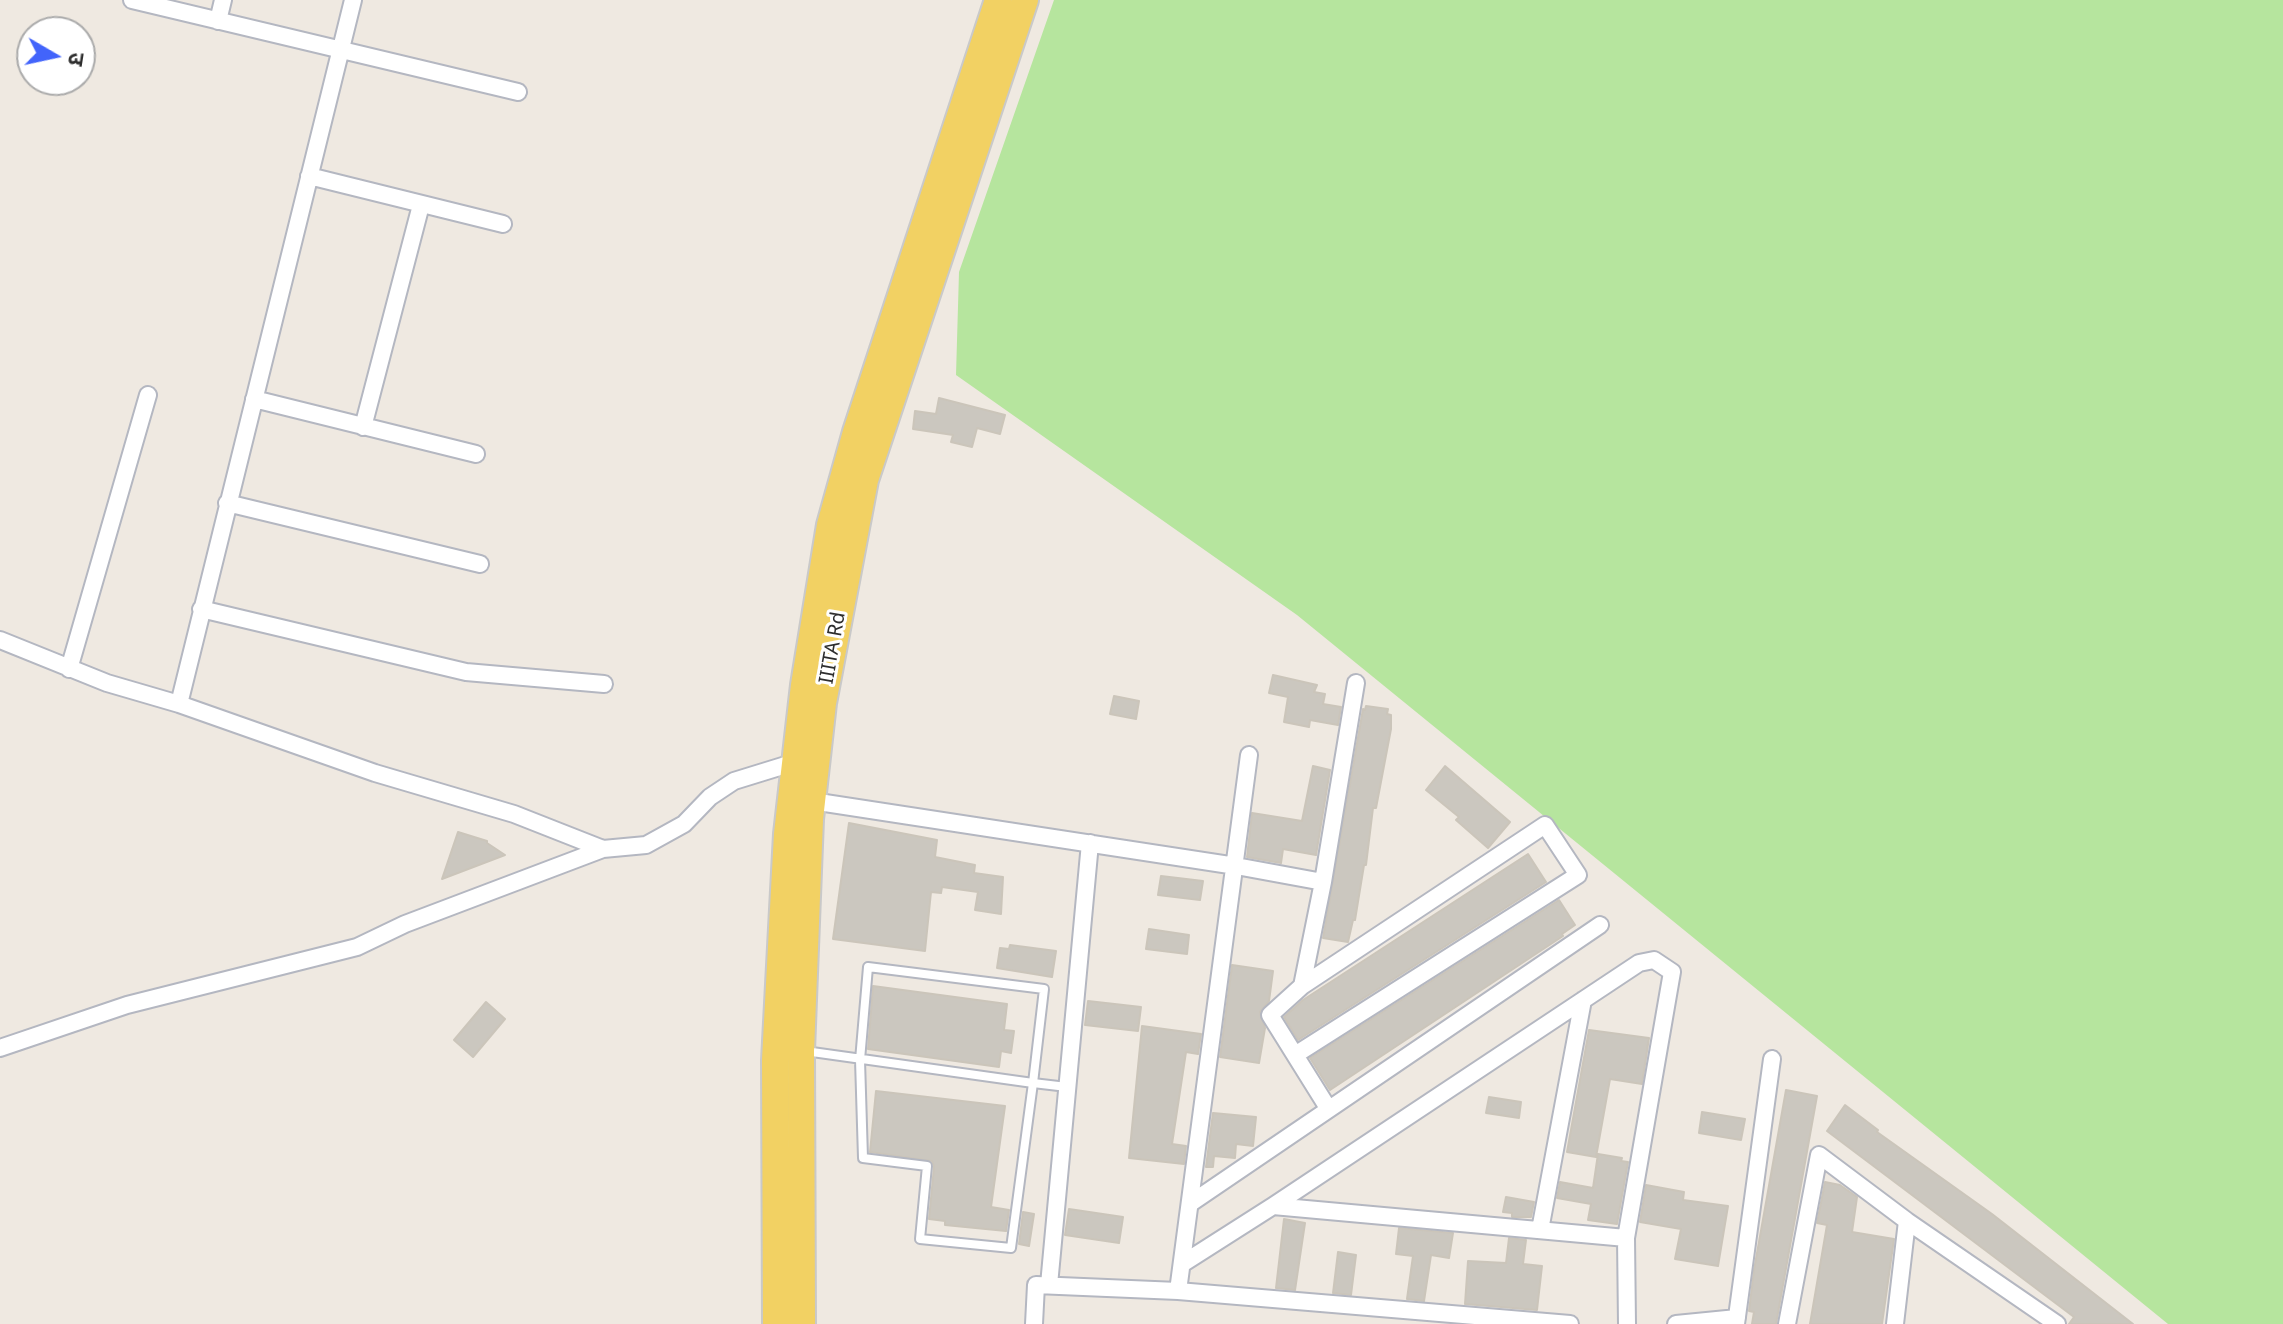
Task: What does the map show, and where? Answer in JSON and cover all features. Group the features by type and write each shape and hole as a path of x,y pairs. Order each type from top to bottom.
{"main road":[{"name":"IIITA Rd","path":"802,1324 801,1051 812,801 804,759 830,525 848,456 998,0"},
{"name":"IIITA Rd","path":"776,1324 775,1060 787,834 865,480 1025,0"}],"street":[{"path":"132,0 518,92"},
{"path":"218,21 223,0"},
{"path":"179,704 353,0"},
{"path":"309,176 503,224"},
{"path":"363,427 421,205"},
{"path":"69,669 148,395"},
{"path":"254,399 476,454"},
{"path":"227,503 480,564"},
{"path":"201,609 466,672 604,684"},
{"path":"0,640 69,669 375,773 514,814 603,849"},
{"path":"1302,986 1323,882 1356,683"},
{"path":"1178,1291 1249,755"},
{"path":"0,1048 127,1005 357,947 405,924 603,849 646,845 684,824 710,797 734,781 804,759"},
{"path":"812,801 1323,882"},
{"path":"1295,1055 1578,875 1545,825 1302,986 1270,1015 1328,1108"},
{"path":"1049,1285 1090,843"},
{"path":"1191,1203 1600,925"},
{"path":"1182,1264 1639,963 1654,960 1672,972 1626,1238 1627,1324"},
{"path":"1540,1230 1583,1000"},
{"path":"1676,1324 1736,1321 1772,1059"},
{"path":"1787,1324 1819,1155 1907,1221 2057,1324"},
{"path":"1273,1206 1626,1238"},
{"path":"1895,1324 1907,1221"},
{"path":"1034,1324 1036,1285 1178,1291 1570,1324"}],"lane":[{"path":"868,967 1044,989 1033,1083 1011,1248 920,1239 927,1166 863,1158 860,1060 868,967"},
{"path":"801,1051 1067,1087"}],"green space":[{"path":"1054,0 2283,0 2283,1324 2168,1324 1297,615 956,375 959,272"}],"building":[{"path":"939,398 1005,415 1000,434 977,428 972,447 951,442 953,435 913,429 915,411 936,414"},
{"path":"1273,675 1317,685 1314,692 1325,694 1323,704 1341,707 1338,725 1310,720 1309,727 1284,722 1288,697 1269,693"},
{"path":"1114,696 1139,701 1136,719 1110,714"},
{"path":"1366,706 1388,709 1391,729 1376,808 1373,808 1355,920 1348,942 1323,938 1363,709"},
{"path":"1313,766 1330,770 1316,855 1283,849 1281,863 1247,857 1252,813 1302,821"},
{"path":"1445,766 1510,822 1488,848 1456,820 1459,817 1426,790"},
{"path":"849,823 937,840 935,857 975,865 974,873 1003,877 1001,914 975,910 978,892 942,887 941,893 931,892 925,951 833,939"},
{"path":"458,832 487,841 505,855 442,879"},
{"path":"1528,854 1546,882 1298,1040 1284,1017 1303,1000"},
{"path":"1161,876 1203,881 1200,900 1158,895"},
{"path":"1559,900 1575,925 1563,936 1330,1090 1310,1058"},
{"path":"1149,929 1189,935 1187,954 1146,949"},
{"path":"1010,945 1056,951 1052,977 997,968 1000,948 1009,949"},
{"path":"1232,965 1273,971 1269,1001 1260,1012 1265,1028 1259,1063 1220,1057"},
{"path":"873,986 1007,1004 1004,1030 1014,1031 1011,1053 1001,1051 999,1067 868,1049"},
{"path":"1088,1001 1141,1007 1138,1031 1085,1025"},
{"path":"486,1002 505,1019 473,1057 454,1040"},
{"path":"1142,1026 1201,1034 1198,1054 1186,1052 1172,1144 1186,1146 1184,1164 1129,1158"},
{"path":"1589,1030 1649,1038 1642,1084 1610,1079 1596,1157 1567,1152"},
{"path":"1786,1090 1817,1096 1776,1324 1752,1324 1754,1312 1749,1311 1754,1270"},
{"path":"876,1091 1005,1106 991,1207 1009,1210 1006,1231 945,1225 945,1221 929,1219 932,1161 870,1152"},
{"path":"1489,1097 1521,1102 1519,1118 1486,1113"},
{"path":"1845,1105 2133,1324 2069,1324 2074,1317 1827,1131"},
{"path":"1702,1112 1745,1119 1741,1140 1699,1133"},
{"path":"1213,1113 1256,1117 1253,1146 1236,1144 1235,1158 1214,1156 1213,1167 1206,1167"},
{"path":"1598,1154 1628,1162 1617,1224 1588,1220 1591,1204 1557,1198 1560,1182 1593,1188"},
{"path":"1825,1182 1840,1185 1857,1197 1852,1232 1894,1239 1882,1324 1810,1324 1827,1225 1817,1223"},
{"path":"1646,1185 1684,1192 1683,1200 1728,1206 1718,1266 1675,1259 1681,1229 1640,1222"},
{"path":"1506,1197 1534,1202 1531,1217 1512,1217 1512,1213 1503,1212"},
{"path":"1069,1209 1123,1217 1119,1243 1065,1235"},
{"path":"1023,1212 1034,1214 1029,1246 1019,1244"},
{"path":"1284,1219 1305,1223 1295,1290 1276,1288"},
{"path":"1399,1228 1453,1233 1449,1258 1431,1255 1424,1301 1407,1299 1413,1256 1396,1254"},
{"path":"1509,1238 1526,1240 1523,1264 1542,1266 1537,1310 1465,1304 1468,1261 1506,1263"},
{"path":"1338,1252 1356,1255 1351,1295 1333,1293"}]}
